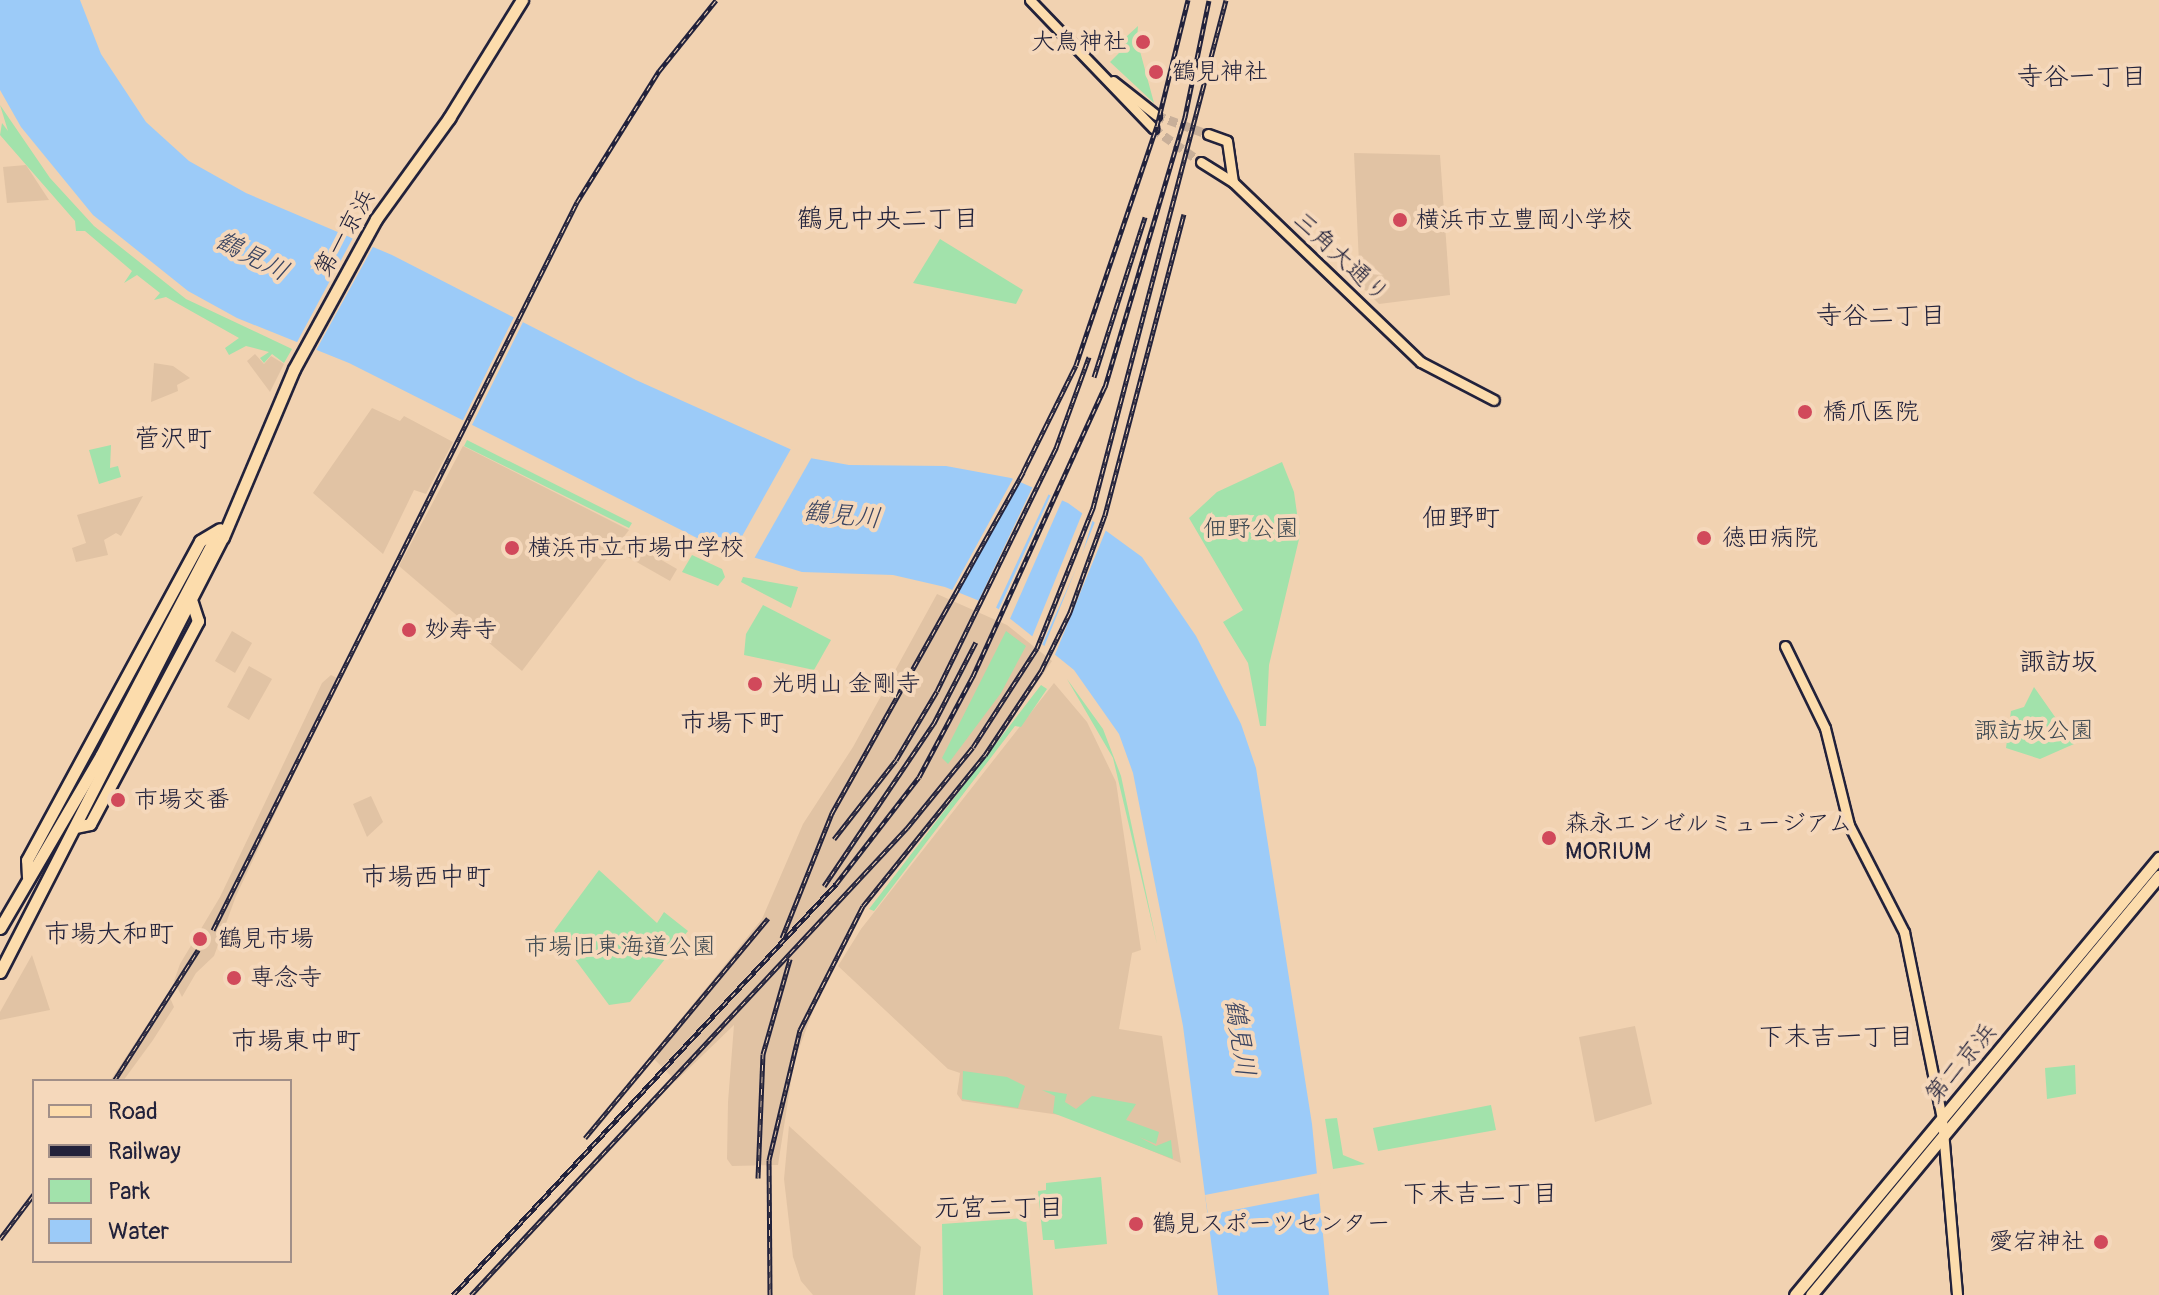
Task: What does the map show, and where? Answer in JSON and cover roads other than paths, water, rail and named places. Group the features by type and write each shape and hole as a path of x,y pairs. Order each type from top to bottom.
{"highway":[{"name":"第一京浜","path":"0,972 75,827 90,824 198,621 192,602 294,369 376,219 449,118 522,0"},
{"name":"第一京浜","path":"0,928 101,755 234,504"},
{"name":"第二京浜","path":"1795,1295 2159,858"},
{"name":"第二京浜","path":"1811,1295 2159,876"}],"main road":[{"path":"1030,0 1153,128"},
{"path":"1110,80 1156,115"},
{"path":"1208,134 1227,141 1233,182"},
{"name":"三角大通り","path":"1201,162 1233,182 1421,362 1456,384 1494,400"},
{"path":"1787,647 1825,728 1849,825 1900,918 1942,1119 1957,1295"}],"water":[{"name":"鶴見川","path":"0,0 80,0 101,54 146,122 189,161 246,193 392,255 636,380 810,458 849,465 946,466 1011,478 1068,503 1142,557 1196,636 1241,724 1256,768 1312,1124 1329,1295 1218,1295 1183,1026 1133,773 1119,734 1074,670 997,608 945,587 893,575 802,572 707,543 349,363 237,318 188,291 93,215 21,127 0,90"}],"tunnel":[{"path":"1156,115 1208,134"},
{"path":"1153,128 1201,162"}],"railway":[{"path":"213,930 577,202 659,71 716,0"},
{"path":"782,938 832,813 1023,472 1076,365 1157,126 1188,0"},
{"path":"453,1295 836,884 919,777 973,676 1105,387 1185,117 1209,0"},
{"path":"471,1295 907,828 973,747 1037,648 1093,508 1226,0"},
{"path":"770,1295 769,1160 800,1030 863,906 985,755 1041,671 1070,612 1105,515 1184,214"},
{"path":"1094,377 1145,217"},
{"path":"834,839 896,760 937,691 1056,448 1089,357"},
{"path":"824,886 934,723 976,642"},
{"path":"585,1138 768,918"},
{"path":"115,1079 198,950"},
{"path":"758,1178 763,1054 790,959"},
{"path":"0,1239 32,1197"}],"place":[{"name":"大鳥神社","path":"1143,42"},
{"name":"鶴見神社","path":"1156,72"},
{"name":"横浜市立豊岡小学校","path":"1400,220"},
{"name":"橋爪医院","path":"1805,412"},
{"name":"徳田病院","path":"1704,538"},
{"name":"横浜市立市場中学校","path":"512,548"},
{"name":"妙寿寺","path":"409,630"},
{"name":"光明山 金剛寺","path":"755,684"},
{"name":"市場交番","path":"118,800"},
{"name":"森永エンゼルミュージアム MORIUM","path":"1549,838"},
{"name":"鶴見市場","path":"200,939"},
{"name":"専念寺","path":"234,978"},
{"name":"鶴見スポーツセンター","path":"1136,1224"},
{"name":"愛宕神社","path":"2101,1242"}],"district":[{"name":"寺谷一丁目","path":"2082,78"},
{"name":"鶴見中央二丁目","path":"888,220"},
{"name":"寺谷二丁目","path":"1881,317"},
{"name":"菅沢町","path":"173,440"},
{"name":"佃野町","path":"1461,519"},
{"name":"諏訪坂","path":"2058,663"},
{"name":"市場下町","path":"732,724"},
{"name":"市場西中町","path":"426,878"},
{"name":"市場大和町","path":"109,935"},
{"name":"下末吉一丁目","path":"1836,1038"},
{"name":"市場東中町","path":"296,1042"},
{"name":"下末吉二丁目","path":"1480,1195"},
{"name":"元宮二丁目","path":"999,1209"}],"park label":[{"name":"佃野公園","path":"1251,529"},
{"name":"諏訪坂公園","path":"2034,731"},
{"name":"市場旧東海道公園","path":"620,947"}]}
